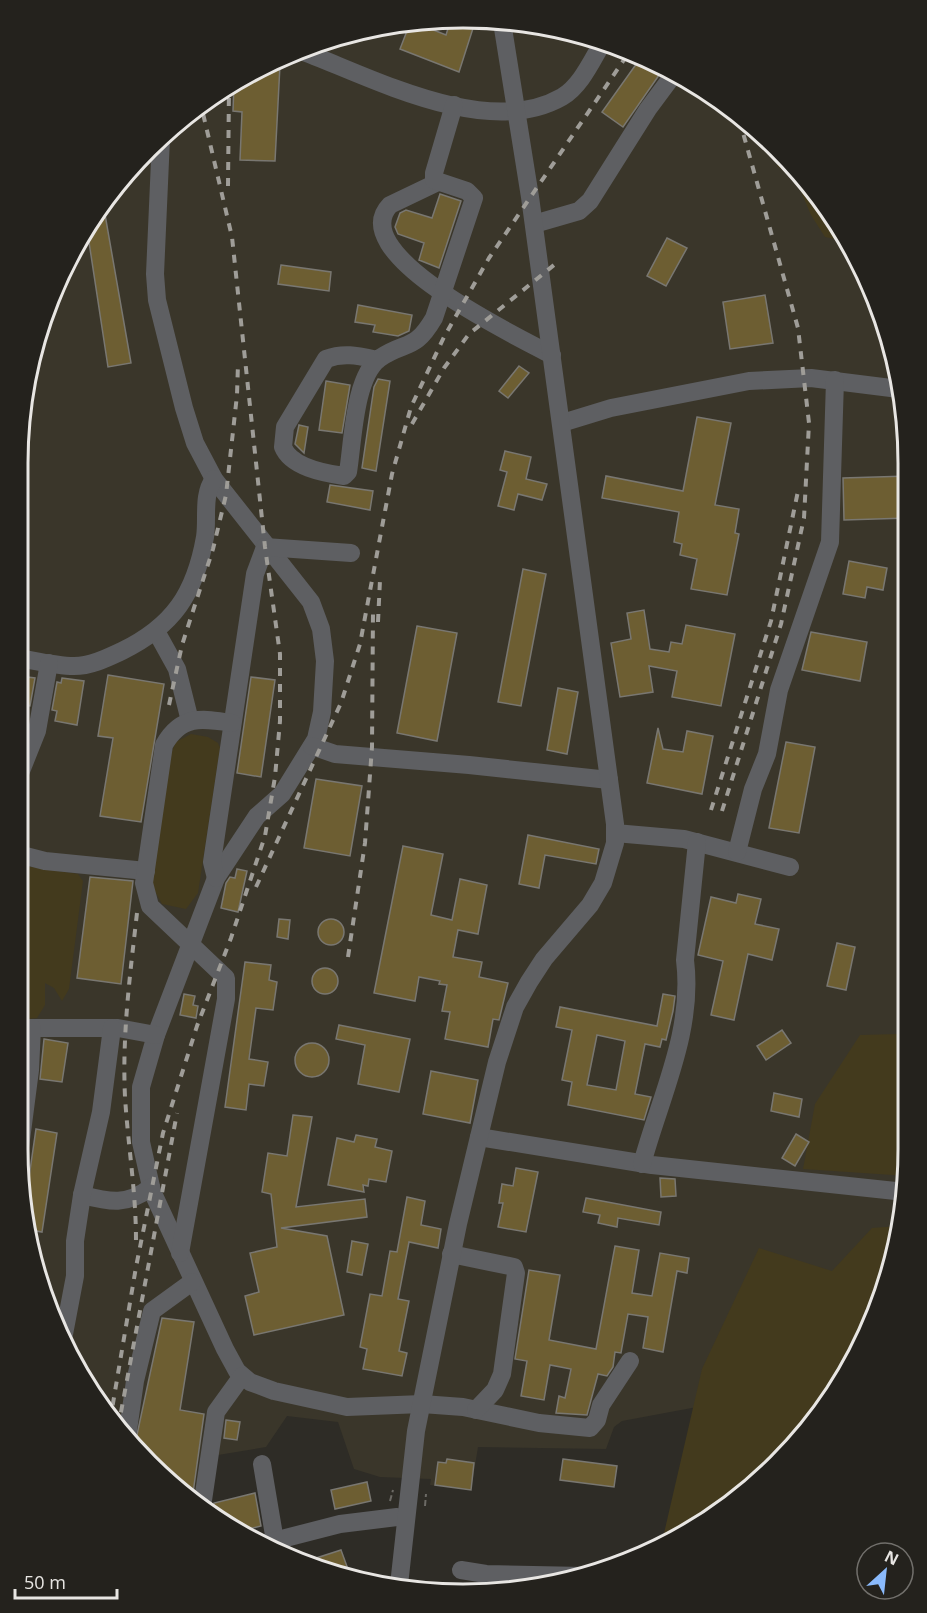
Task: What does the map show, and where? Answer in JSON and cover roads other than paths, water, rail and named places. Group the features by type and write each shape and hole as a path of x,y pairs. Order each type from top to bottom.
{"street":[{"path":"392,1578 397,1516 427,1423 422,1404 451,1254 497,1062 515,1007 544,959 590,905 603,883 615,843 609,780 562,423 503,30"},
{"path":"314,56 399,88 454,105 491,112 516,110 562,97 574,87 598,50"},
{"path":"534,224 579,211 590,201 648,109 669,80"},
{"path":"378,360 352,355 338,355 326,359 285,428 283,447 293,462 344,476 348,472 362,383 368,369 389,352 408,347 424,334 435,318 474,198 467,191 434,180 434,173 454,105"},
{"path":"160,152 155,244 157,300 195,443 214,479 265,547 311,602 321,629 325,661 322,712 312,746 282,794 257,816 216,878 156,1035 141,1087 141,1142 151,1186 192,1282 225,1349 243,1376 250,1382 274,1391 347,1407 422,1404 476,1410 539,1423 590,1428 597,1420 601,1405 630,1361"},
{"path":"438,182 390,205 381,221 385,237 406,264 444,294 552,355"},
{"path":"562,423 611,408 749,381 787,377 892,388"},
{"path":"737,852 753,789 767,754 779,690 830,542 835,381"},
{"path":"28,660 73,666 103,660 156,632 177,611 196,572 205,537 207,495 214,479"},
{"path":"265,547 351,553"},
{"path":"216,878 212,862 232,723 255,574 265,547"},
{"path":"156,632 177,669 190,721"},
{"path":"28,753 37,732 49,663"},
{"path":"180,1253 226,999 226,978 217,967 189,946 150,906 144,883 164,745 173,729 190,721 207,719 232,723"},
{"path":"312,746 335,754 609,780"},
{"path":"615,833 697,842 790,867"},
{"path":"642,1164 651,1131 673,1073 680,1036 687,980 685,960 697,842"},
{"path":"28,857 45,861 146,871"},
{"path":"28,1028 112,1028 156,1035"},
{"path":"66,1325 75,1276 75,1241 82,1195 101,1112 112,1028"},
{"path":"28,1053 30,1070 28,1085"},
{"path":"479,1137 642,1164 897,1191"},
{"path":"82,1195 107,1201 136,1199 151,1186"},
{"path":"451,1254 514,1267 516,1273 502,1374 495,1390 476,1410"},
{"path":"128,1427 135,1381 152,1311 192,1282"},
{"path":"203,1498 216,1412 243,1376"},
{"path":"262,1464 272,1540"},
{"path":"402,1580 415,1537 411,1478"},
{"path":"276,1542 340,1524 397,1516"},
{"path":"461,1570 486,1574 551,1575"}],"railway":[{"path":"256,887 341,703 360,644 392,474 411,407 444,337 489,258 624,60"},
{"path":"228,186 229,98"},
{"path":"113,1406 136,1267 163,1133 197,1026 231,938 265,836 275,777 280,721 280,654 265,547 232,237 203,115"},
{"path":"722,811 781,624 804,518 809,423 798,328 742,130"},
{"path":"412,424 444,368 469,334 554,265"},
{"path":"169,705 182,645 213,549 226,495 237,395 238,364"},
{"path":"711,810 771,621 798,491"},
{"path":"378,622 380,580"},
{"path":"348,957 365,843 372,747 373,611"},
{"path":"136,1240 124,1074 127,1005 137,913"},
{"path":"120,1417 177,1113"}]}
